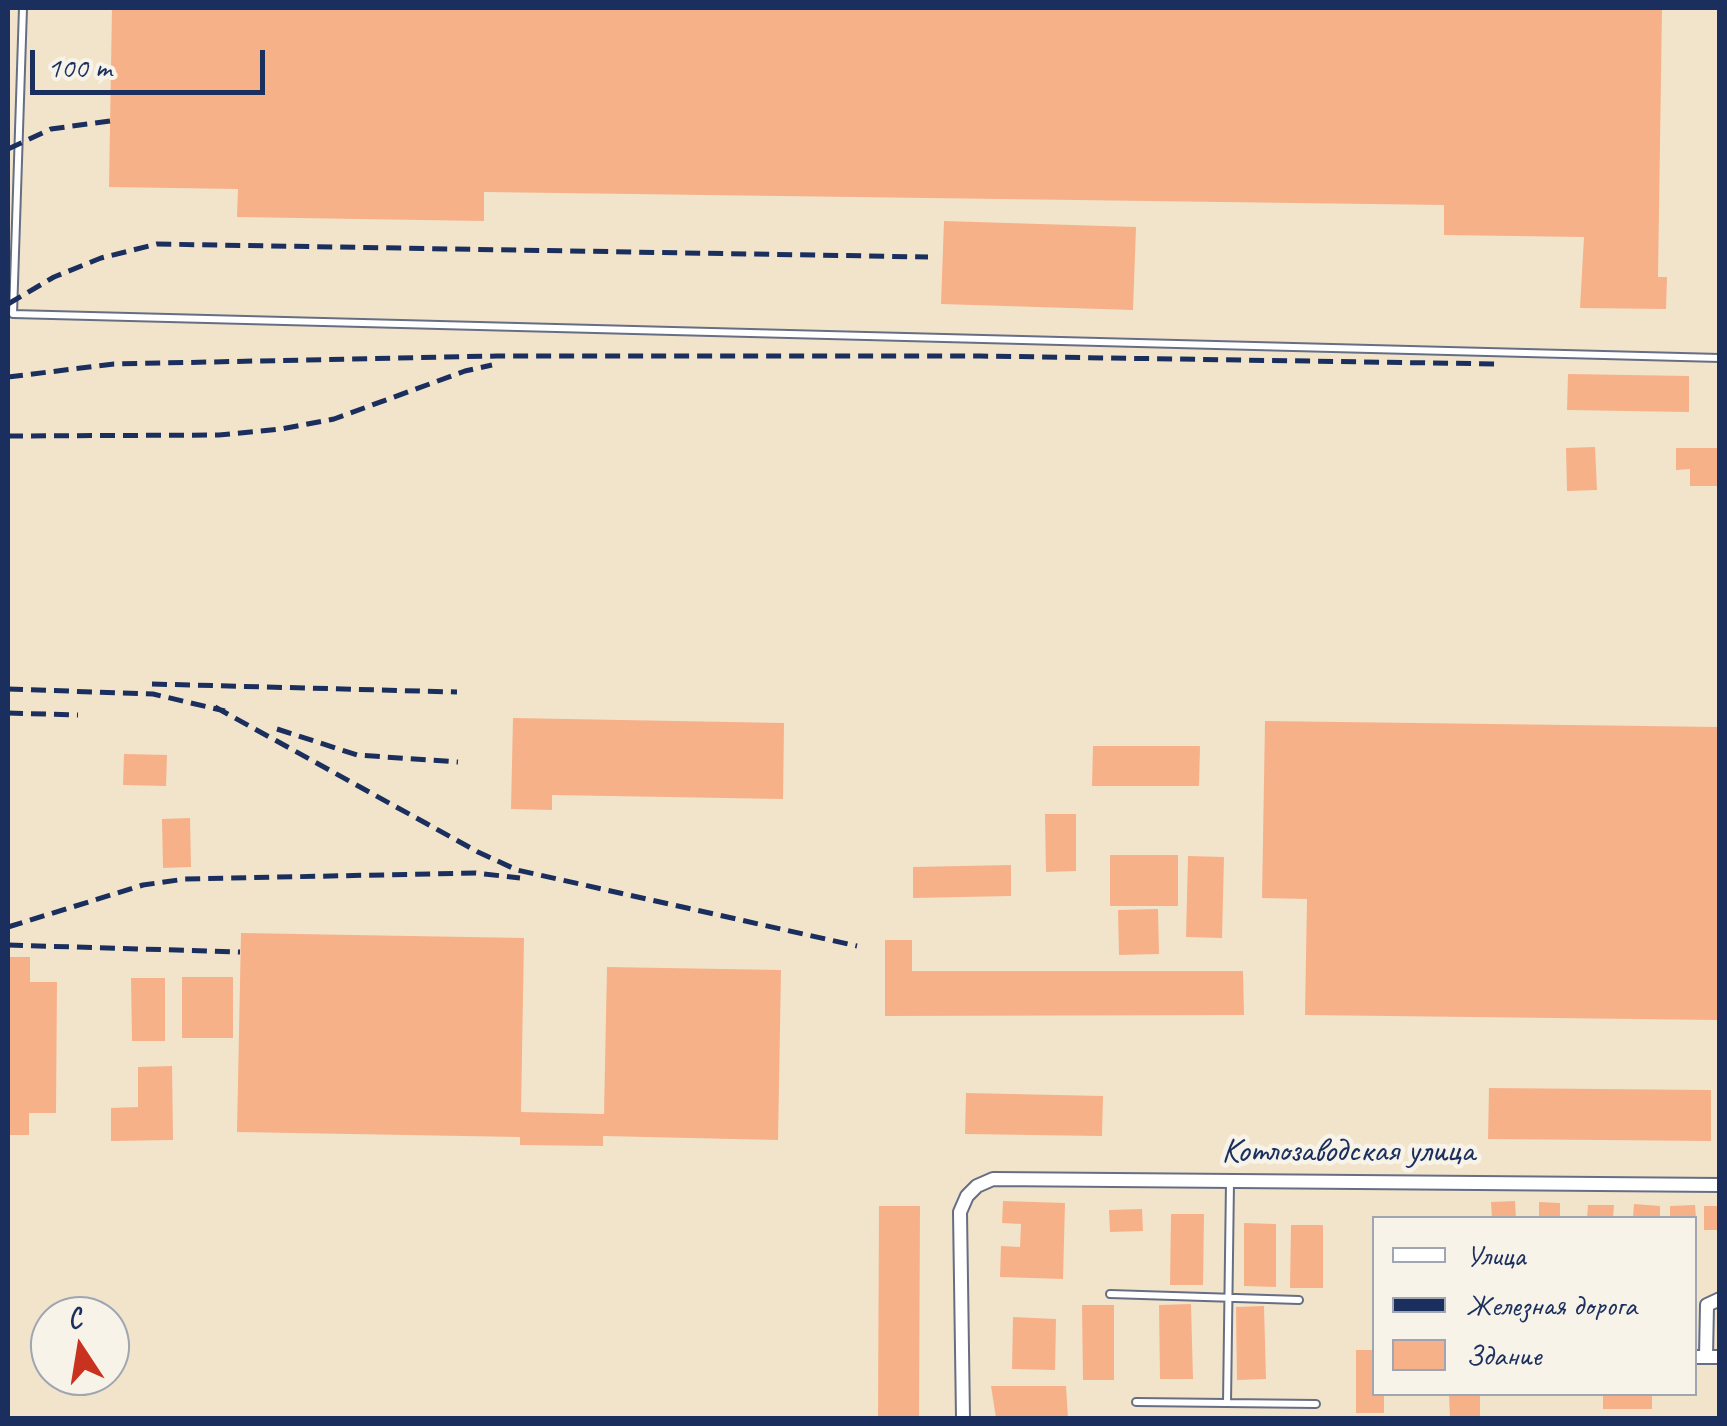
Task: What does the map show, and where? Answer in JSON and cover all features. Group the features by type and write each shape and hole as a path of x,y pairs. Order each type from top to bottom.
{"street":[{"name":"Котлозаводская улица","path":"963,1418 960,1212 967,1196 992,1179 1720,1185"},
{"path":"1707,1358 1706,1305 1720,1299"}],"lane":[{"path":"23,8 13,314 1720,358"},
{"path":"1227,1403 1230,1181"},
{"path":"1110,1294 1299,1300"},
{"path":"1136,1402 1316,1404"}],"building":[{"path":"112,8 1662,8 1658,277 1667,277 1666,309 1580,308 1584,237 1444,235 1444,205 484,192 484,221 237,217 238,189 109,187"},
{"path":"944,221 1136,227 1133,310 941,304"},
{"path":"1568,374 1689,376 1689,412 1567,410"},
{"path":"1595,447 1597,490 1567,491 1566,448"},
{"path":"1676,448 1720,448 1720,486 1690,486 1690,469 1676,470"},
{"path":"513,718 784,723 783,799 552,795 552,810 511,809"},
{"path":"1265,721 1720,727 1720,1020 1305,1015 1307,899 1262,898"},
{"path":"1093,746 1200,746 1199,786 1092,786"},
{"path":"124,754 167,755 166,786 123,785"},
{"path":"1045,814 1076,814 1076,871 1046,872"},
{"path":"190,818 191,867 163,868 162,819"},
{"path":"1110,855 1178,855 1178,906 1110,906"},
{"path":"1188,856 1224,857 1222,938 1186,937"},
{"path":"1011,865 1011,896 913,898 913,867"},
{"path":"1158,909 1159,954 1119,955 1118,910"},
{"path":"241,933 524,938 521,1112 604,1114 607,967 781,970 778,1140 603,1136 603,1146 520,1145 520,1137 237,1132"},
{"path":"885,940 912,940 912,971 1243,971 1244,1015 885,1016"},
{"path":"8,957 30,957 30,982 57,982 56,1113 29,1113 29,1135 8,1135"},
{"path":"182,977 233,977 233,1038 182,1038"},
{"path":"131,978 165,978 165,1041 132,1041"},
{"path":"172,1066 173,1140 111,1141 111,1108 138,1107 138,1067"},
{"path":"1489,1088 1711,1090 1711,1141 1488,1139"},
{"path":"966,1093 1103,1096 1102,1136 965,1134"},
{"path":"1003,1201 1065,1203 1063,1279 1000,1277 1001,1246 1020,1247 1021,1224 1002,1223"},
{"path":"1515,1201 1516,1216 1492,1216 1491,1202"},
{"path":"1539,1202 1560,1203 1560,1216 1539,1216"},
{"path":"1634,1204 1660,1206 1660,1216 1633,1216"},
{"path":"1588,1205 1614,1205 1613,1216 1587,1216"},
{"path":"1695,1205 1696,1216 1670,1216 1670,1206"},
{"path":"879,1206 920,1206 919,1418 878,1418"},
{"path":"1704,1206 1720,1206 1720,1230 1704,1230"},
{"path":"1142,1209 1143,1231 1110,1232 1109,1210"},
{"path":"1171,1214 1204,1214 1203,1285 1170,1285"},
{"path":"1244,1223 1276,1224 1276,1287 1244,1286"},
{"path":"1291,1225 1323,1225 1323,1288 1290,1288"},
{"path":"1191,1304 1193,1379 1160,1379 1159,1305"},
{"path":"1082,1305 1114,1305 1114,1380 1083,1380"},
{"path":"1264,1306 1266,1379 1237,1380 1236,1307"},
{"path":"1013,1317 1056,1319 1055,1370 1012,1369"},
{"path":"1356,1350 1372,1350 1372,1396 1384,1396 1384,1413 1356,1413"},
{"path":"991,1386 1066,1386 1068,1418 996,1418"},
{"path":"1449,1396 1480,1396 1480,1418 1450,1418"},
{"path":"1603,1396 1652,1396 1652,1409 1603,1409"}],"railway":[{"path":"8,149 51,129 110,121"},
{"path":"8,304 54,277 101,258 157,244 928,257"},
{"path":"8,377 114,364 497,356 980,356 1498,364"},
{"path":"8,436 219,435 281,429 334,419 465,371 492,365"},
{"path":"152,684 457,692"},
{"path":"8,689 153,694 225,711"},
{"path":"215,707 517,870 857,946"},
{"path":"8,713 78,715"},
{"path":"277,729 357,755 458,762"},
{"path":"8,927 143,885 185,879 476,873 520,878"},
{"path":"8,945 240,952"}]}
